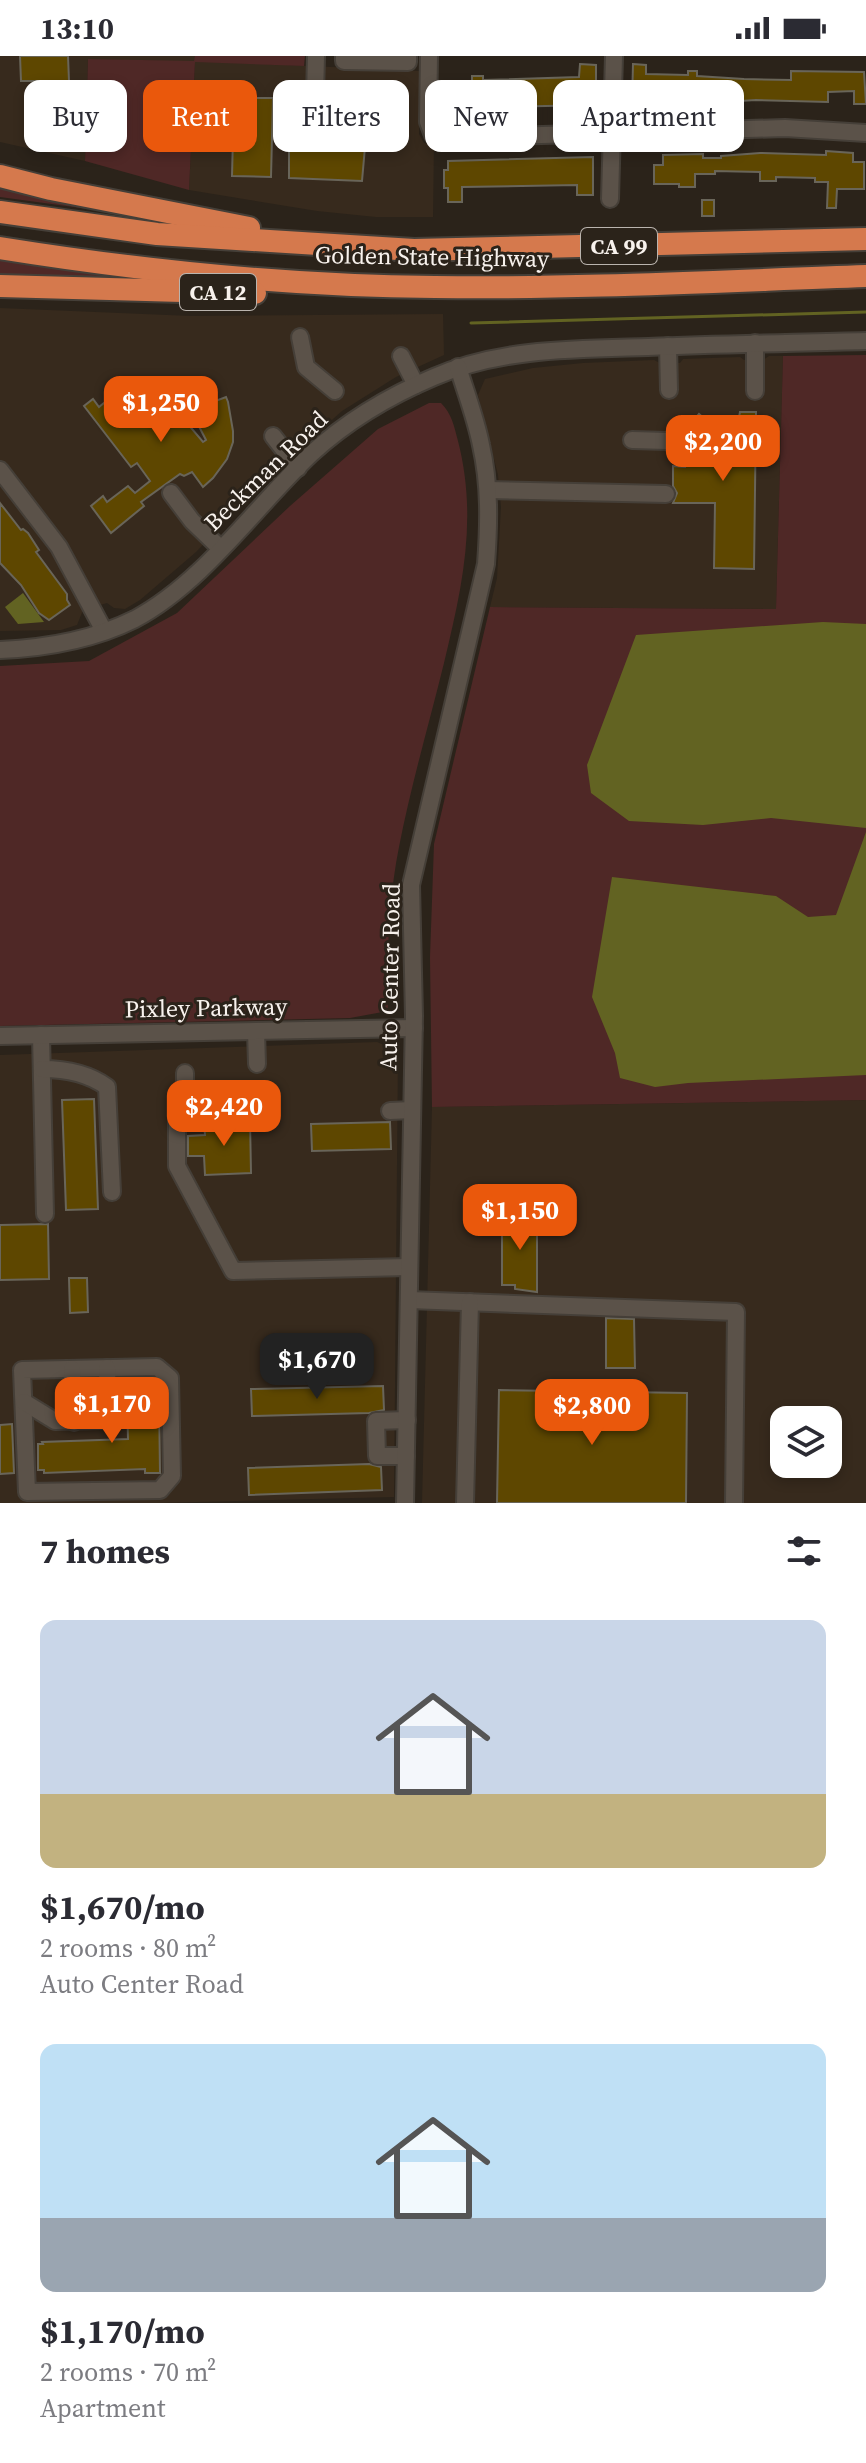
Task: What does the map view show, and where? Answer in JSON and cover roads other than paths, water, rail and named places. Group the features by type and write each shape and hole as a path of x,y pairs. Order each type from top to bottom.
{"highway":[{"path":"0,176 224,224 373,247"},
{"name":"Golden State Highway","path":"0,212 157,234 373,247 476,250 866,239"},
{"name":"Golden State Highway","path":"0,248 172,272 317,283 436,287 866,276"},
{"name":"CA 12","path":"0,286 304,295 436,287"}],"street":[{"path":"315,80 316,56"},
{"path":"344,56 344,61 408,62 408,56"},
{"path":"429,56 428,122 433,135 442,138 553,134"},
{"path":"613,80 614,56"},
{"path":"744,129 866,133"},
{"path":"610,199 611,152"},
{"path":"300,337 306,367 335,391"},
{"name":"Beckman Road","path":"0,650 58,645 104,631 156,606 196,572 298,468 337,433 369,410 458,367 536,352 866,341"},
{"path":"755,343 755,391"},
{"path":"668,346 669,390"},
{"path":"401,356 416,385"},
{"name":"Auto Center Road","path":"405,1503 414,1028 411,885 486,564 488,490 481,444 458,367"},
{"path":"273,436 298,468"},
{"path":"632,440 667,441"},
{"path":"0,470 59,547 104,631"},
{"path":"488,490 666,494"},
{"path":"171,493 192,521 220,548"},
{"name":"Pixley Parkway","path":"0,1036 414,1028"},
{"path":"256,1031 257,1064"},
{"path":"41,1035 45,1214"},
{"path":"42,1069 61,1069 96,1079 107,1087 112,1192"},
{"path":"185,1073 185,1104 177,1116 177,1166 233,1271 409,1267"},
{"path":"390,1111 412,1110"},
{"path":"409,1300 736,1312 734,1503"},
{"path":"465,1503 470,1302"},
{"path":"157,1367 170,1378 172,1476 160,1490 27,1492 22,1370 107,1368 157,1367"},
{"path":"24,1402 55,1421 101,1420 108,1407 107,1368"},
{"path":"72,1369 74,1422"},
{"path":"406,1456 377,1456 376,1421 407,1420"}],"waterway":[{"path":"471,323 866,312"}]}
